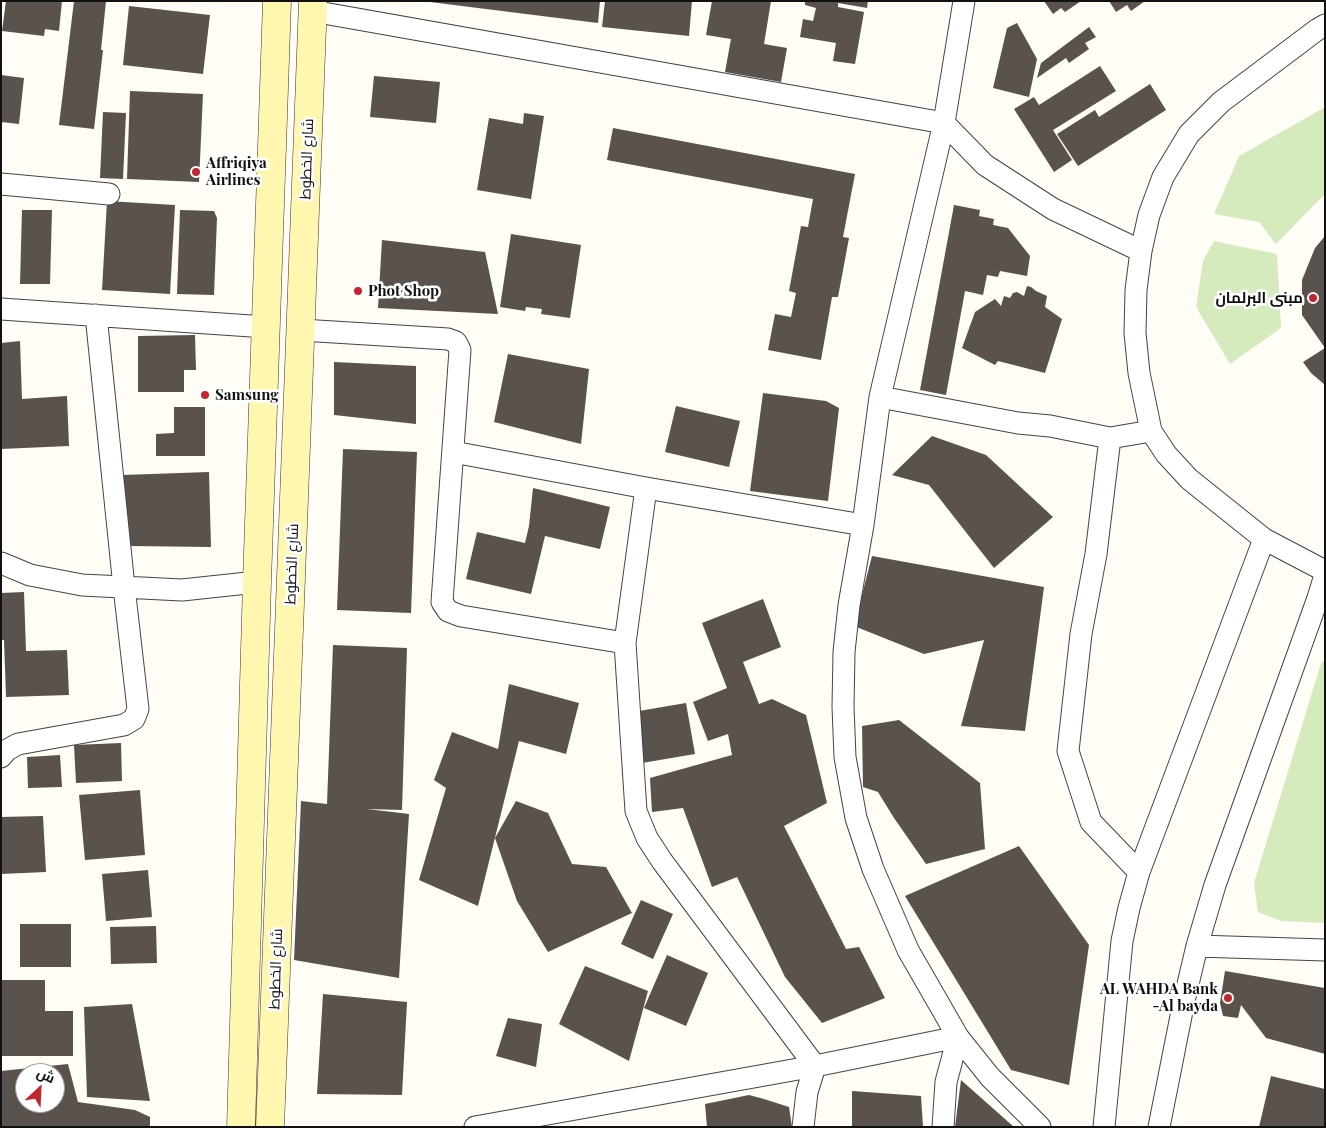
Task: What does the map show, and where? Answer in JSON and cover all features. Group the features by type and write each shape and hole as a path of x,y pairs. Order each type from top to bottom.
{"street":[{"name":"شارع الخطوط","path":"241,1127 277,1"},
{"path":"964,1 944,122 880,397 863,525 849,605 844,652 843,707 845,757 856,818 873,869 908,950 958,1037 990,1077 1040,1127"},
{"name":"شارع الخطوط","path":"270,1127 313,6"},
{"path":"313,6 944,122 985,165 1053,209 1141,251"},
{"path":"1322,24 1221,102 1189,134 1163,177 1149,215 1141,251 1136,290 1135,333 1139,373 1151,431 1166,454 1189,479 1264,539 1325,570"},
{"path":"1,184 109,194"},
{"path":"1,309 266,327"},
{"path":"1,757 7,750 18,744 124,725 134,719 138,709 96,315"},
{"path":"301,330 448,339 456,342 460,350 442,602 448,611 461,616 625,643"},
{"path":"880,397 1110,438 1151,431"},
{"path":"1110,438 1096,554 1081,634 1068,751 1091,822 1139,872"},
{"path":"453,452 646,488 863,525"},
{"path":"646,488 625,643 636,811 647,838 662,861 815,1066"},
{"path":"1104,1127 1122,941 1129,908 1139,872 1264,539"},
{"path":"1,563 30,575 82,585 182,590 257,582"},
{"path":"1159,1127 1184,1001 1197,946 1215,885 1325,575"},
{"path":"1197,946 1325,950"},
{"path":"475,1127 815,1066 958,1037"},
{"path":"944,1127 946,1082 958,1037"},
{"path":"803,1127 807,1092 815,1066"}],"green space":[{"path":"1325,107 1325,194 1276,244 1259,222 1214,214 1239,156"},
{"path":"1214,241 1277,254 1281,328 1230,364 1196,307 1203,261"},
{"path":"1325,660 1325,923 1281,921 1258,912 1254,883 1321,663"}],"building":[{"path":"6,1 62,1 59,31 45,29 44,36 2,31"},
{"path":"74,1 106,1 101,50 103,50 94,129 59,125"},
{"path":"430,1 600,1 598,23"},
{"path":"605,1 692,1 689,36 602,27"},
{"path":"712,1 771,1 764,44 787,48 781,82 725,72 731,39 706,35"},
{"path":"805,1 868,1 867,8 838,3 838,7 864,12 855,64 833,61 836,43 800,37 803,19 813,21 816,8 805,5"},
{"path":"1044,1 1081,1 1065,12 1061,8 1053,14"},
{"path":"1109,1 1145,1 1131,11 1127,5 1116,12"},
{"path":"129,6 210,15 203,74 123,65"},
{"path":"1017,23 1037,59 1029,97 993,88 1007,28"},
{"path":"1089,27 1096,37 1085,43 1089,49 1069,63 1066,58 1037,78 1041,63"},
{"path":"1100,66 1116,91 1053,130 1072,160 1054,172 1014,109 1034,97 1039,105"},
{"path":"1,75 24,78 19,124 1,122"},
{"path":"374,76 440,82 436,123 370,117"},
{"path":"1150,84 1166,110 1078,166 1057,134 1095,110 1099,117"},
{"path":"130,91 203,94 199,182 127,179"},
{"path":"103,112 126,113 123,179 100,178"},
{"path":"524,113 544,116 531,199 477,190 489,118 523,124"},
{"path":"613,128 855,174 843,237 849,238 838,297 832,297 821,360 768,350 775,314 791,317 796,293 789,291 801,226 808,227 813,199 607,160"},
{"path":"107,201 175,205 170,294 102,290"},
{"path":"954,205 980,210 979,216 994,219 993,225 1008,228 1030,256 1027,276 1000,271 998,277 987,275 983,295 965,291 946,395 920,390"},
{"path":"22,210 52,210 50,284 20,284"},
{"path":"180,210 214,211 217,218 214,295 177,294"},
{"path":"511,234 581,245 570,318 541,314 542,309 526,307 525,311 500,307"},
{"name":"مبنى البرلمان","path":"1325,236 1325,348 1302,315 1302,280 1315,248"},
{"path":"382,240 485,252 498,314 378,308"},
{"path":"1027,286 1047,296 1045,307 1062,319 1045,373 998,361 995,365 962,348 975,312 995,299 1001,306 1004,296 1010,298 1013,293 1017,292 1024,296"},
{"path":"195,335 196,370 184,370 184,392 138,392 138,336"},
{"path":"20,341 22,399 67,396 69,446 1,449 1,343"},
{"path":"1325,348 1325,385 1311,373 1303,362"},
{"path":"508,354 589,369 581,444 494,422"},
{"path":"334,362 416,366 416,424 334,415"},
{"path":"763,393 826,401 839,408 828,501 750,491"},
{"path":"676,406 740,421 729,467 665,452"},
{"path":"174,407 205,407 205,456 156,456 156,434 174,433"},
{"path":"932,436 986,455 1053,517 994,568 929,485 892,475"},
{"path":"343,449 417,452 411,613 337,610"},
{"path":"209,472 211,547 129,546 123,475"},
{"path":"533,488 610,507 600,549 545,536 531,594 466,579 477,532 525,543 529,526"},
{"path":"872,556 1044,587 1025,731 961,726 984,640 924,654 854,626"},
{"path":"24,592 26,651 67,650 69,695 6,697 4,640 1,640 1,593"},
{"path":"763,599 781,647 743,662 759,704 772,699 806,715 827,803 784,826 846,949 859,947 885,998 822,1023 785,977 737,877 712,887 683,808 652,812 650,778 732,755 728,734 708,741 693,702 727,688 702,623"},
{"path":"333,645 407,648 402,810 367,809 409,814 399,978 294,960 301,801 327,804"},
{"path":"509,684 579,703 566,754 519,741 478,906 419,880 446,788 434,780 452,732 498,749"},
{"path":"686,703 695,754 642,763 633,712"},
{"path":"899,720 980,783 985,849 926,864 878,792 863,787 862,726"},
{"path":"121,743 122,781 76,783 74,745"},
{"path":"60,755 62,787 28,788 27,757"},
{"path":"140,790 145,855 85,860 79,795"},
{"path":"516,801 548,813 572,864 606,867 632,913 548,952 517,901 495,838"},
{"path":"43,816 46,872 1,874 1,817"},
{"path":"1019,846 1089,945 1069,1085 1011,1070 905,896"},
{"path":"148,870 152,917 106,921 102,874"},
{"path":"641,900 673,914 653,959 621,944"},
{"path":"20,924 71,924 71,967 20,967"},
{"path":"156,926 157,963 111,964 110,927"},
{"path":"667,955 708,973 686,1026 644,1008"},
{"path":"585,966 648,991 629,1061 559,1024"},
{"path":"1225,971 1325,988 1325,1054 1266,1038 1241,1005 1238,1018 1223,1016 1220,1003"},
{"path":"1,980 45,980 45,1011 73,1011 73,1056 1,1056"},
{"path":"323,994 407,1002 402,1095 317,1094"},
{"path":"132,1004 150,1101 87,1097 84,1007"},
{"path":"508,1018 542,1024 536,1067 496,1056"},
{"path":"65,1064 68,1064 78,1102 135,1110 150,1117 150,1127 1,1127 1,1071 15,1070 15,1113 65,1113"},
{"path":"1271,1076 1325,1089 1325,1127 1259,1127"},
{"path":"961,1080 1014,1127 955,1127"},
{"path":"852,1091 921,1096 923,1127 852,1127"},
{"path":"749,1095 789,1107 792,1127 707,1127 705,1104"}],"place":[{"name":"Affriqiya Airlines","path":"196,172"},
{"name":"Phot Shop","path":"358,291"},
{"name":"مبنى البرلمان","path":"1313,298"},
{"name":"Samsung","path":"205,395"},
{"name":"AL WAHDA Bank -Al bayda","path":"1228,998"}]}
